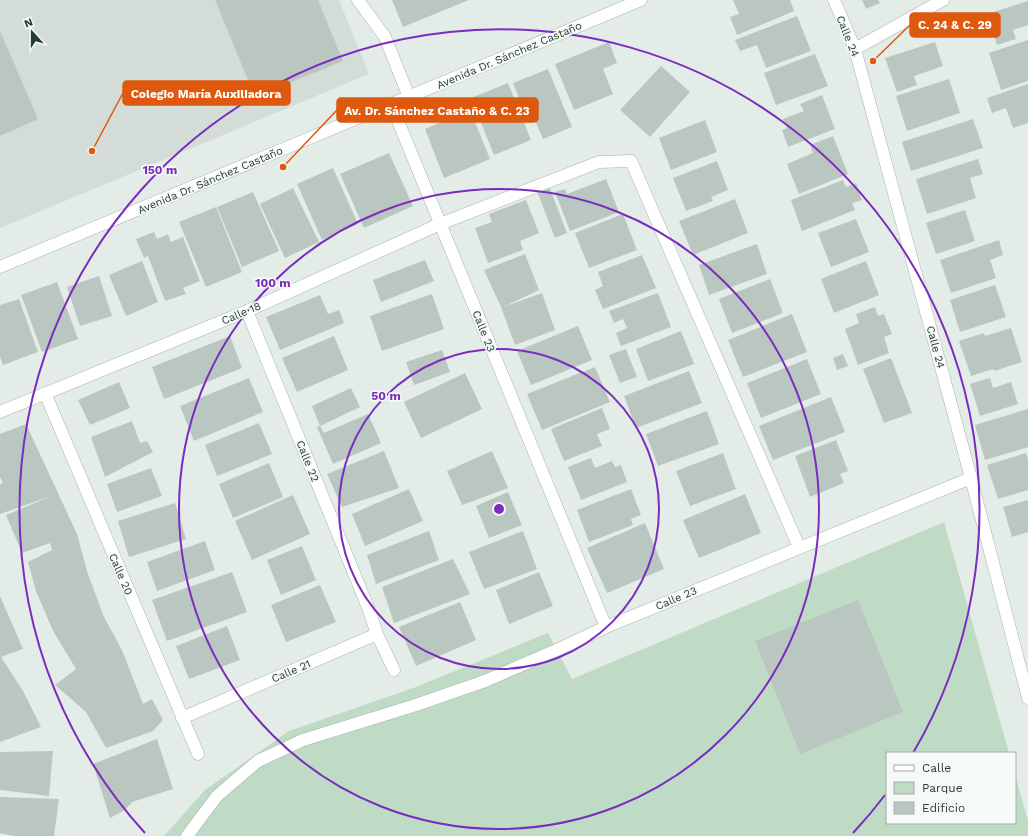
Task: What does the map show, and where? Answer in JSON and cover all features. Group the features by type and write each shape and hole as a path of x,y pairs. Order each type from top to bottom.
{"street":[{"path":"358,0 384,37 409,97"},
{"name":"Avenida Dr. Sánchez Castaño","path":"0,267 642,0"},
{"name":"Calle 24","path":"834,0 855,49 971,478 1028,698"},
{"path":"855,49 943,0"},
{"name":"Calle 23","path":"391,104 606,627 798,547 971,478"},
{"name":"Calle 18","path":"0,412 247,311 440,224 599,162 631,161 798,547"},
{"name":"Calle 22","path":"247,311 369,610 377,634"},
{"name":"Calle 20","path":"46,393 198,754"},
{"path":"187,836 217,796 258,761 303,740 423,703 485,680 559,649 606,627"},
{"path":"377,634 394,670"},
{"name":"Calle 21","path":"182,718 377,634"}],"shaded area":[{"path":"0,0 339,0 369,74 0,228"}],"green space":[{"path":"944,522 1009,752 886,752 886,824 1016,824 1016,779 1028,821 1028,836 164,836 205,790 289,731 416,687 548,633 572,679"}],"building":[{"path":"215,0 318,0 343,61 255,97"},
{"path":"392,0 469,0 403,27"},
{"path":"733,0 790,0 794,11 737,35 730,17 739,14"},
{"path":"862,0 878,0 880,3 866,9"},
{"path":"1028,1 1028,25 1013,30 1016,39 997,45 987,14"},
{"path":"797,16 811,51 766,68 757,45 740,51 735,40"},
{"path":"0,31 38,119 0,136"},
{"path":"1028,40 1028,81 1001,90 989,53"},
{"path":"609,42 617,63 603,69 613,94 574,110 555,64"},
{"path":"935,42 943,66 914,76 917,85 897,92 885,58"},
{"path":"815,54 828,86 776,105 764,73"},
{"path":"661,66 690,92 650,137 620,110"},
{"path":"548,69 572,127 543,139 529,106 523,108 513,83"},
{"path":"949,79 960,113 907,131 896,96"},
{"path":"508,83 531,140 494,155 471,98"},
{"path":"1028,84 1028,123 1013,128 1006,108 992,113 987,98"},
{"path":"822,95 835,129 788,147 782,130 787,128 783,119 804,111 800,104"},
{"path":"470,110 490,159 444,178 425,129"},
{"path":"973,119 983,148 911,171 902,142"},
{"path":"705,120 717,152 671,170 659,138"},
{"path":"833,136 848,174 799,194 787,164 813,153 810,145"},
{"path":"389,153 413,206 364,228 340,174"},
{"path":"978,159 983,174 970,178 976,198 927,214 916,179"},
{"path":"717,161 728,190 711,197 713,201 686,211 673,178"},
{"path":"333,168 358,224 322,240 297,184"},
{"path":"606,179 619,212 570,231 555,192 565,189 567,194"},
{"path":"843,180 846,187 856,183 862,200 852,203 855,210 802,231 791,200"},
{"path":"549,186 567,233 555,238 537,191"},
{"path":"293,188 319,242 285,258 260,204"},
{"path":"253,192 279,251 242,267 217,207"},
{"path":"735,199 748,233 693,255 679,221"},
{"path":"526,200 539,233 520,241 523,250 488,263 475,228 492,222 489,214"},
{"path":"216,207 242,272 206,287 179,222"},
{"path":"965,210 975,241 936,254 926,223"},
{"path":"623,214 637,250 589,268 575,233"},
{"path":"856,219 869,252 831,267 818,233"},
{"path":"154,232 157,239 168,234 171,242 183,237 200,281 183,288 186,294 165,301 148,256 144,258 136,239"},
{"path":"999,240 1003,255 990,260 996,278 951,293 940,260"},
{"path":"757,244 767,274 709,295 699,265"},
{"path":"525,254 539,290 503,307 542,293 555,330 515,345 501,307 484,270"},
{"path":"642,255 656,288 603,309 595,290 603,286 598,272"},
{"path":"425,260 434,281 381,302 373,280"},
{"path":"142,261 158,302 126,316 109,275"},
{"path":"866,261 879,295 834,313 821,279"},
{"path":"99,276 112,316 80,326 67,287"},
{"path":"770,279 783,313 732,333 719,299"},
{"path":"57,282 78,339 42,352 21,295"},
{"path":"995,285 1006,317 960,332 950,300"},
{"path":"658,293 671,327 621,346 616,333 627,328 623,319 614,323 609,311"},
{"path":"432,294 444,329 382,351 370,316"},
{"path":"320,295 328,314 339,310 344,323 280,350 266,317"},
{"path":"19,299 38,352 3,365 0,357 0,305"},
{"path":"875,307 878,316 884,314 892,334 884,337 889,353 858,365 845,329 859,323 856,314"},
{"path":"792,314 807,352 743,377 728,340"},
{"path":"578,326 592,360 531,385 517,351"},
{"path":"1011,328 1022,362 994,371 993,369 971,376 959,341 984,333 985,336"},
{"path":"681,331 694,364 648,381 636,349"},
{"path":"230,336 242,368 164,399 152,367"},
{"path":"334,336 348,370 297,392 282,358"},
{"path":"626,349 637,377 620,383 609,355"},
{"path":"442,350 450,372 414,385 406,362"},
{"path":"843,354 848,366 837,370 833,358"},
{"path":"891,358 912,413 884,423 863,369"},
{"path":"807,359 821,394 761,418 747,383"},
{"path":"595,367 610,402 542,430 527,394"},
{"path":"689,371 702,403 636,428 624,396"},
{"path":"465,373 482,409 421,438 404,402"},
{"path":"249,378 263,412 194,441 180,406"},
{"path":"990,378 993,388 1011,382 1018,404 980,416 970,384"},
{"path":"119,382 130,408 90,425 78,400"},
{"path":"351,388 360,407 320,426 312,406"},
{"path":"831,397 845,432 773,460 759,426"},
{"path":"602,408 610,429 597,434 602,446 564,461 551,429"},
{"path":"1028,409 1028,447 985,460 975,425"},
{"path":"707,411 719,444 658,466 646,434"},
{"path":"368,414 381,443 333,464 317,427 320,426 324,433"},
{"path":"132,421 140,443 147,441 153,452 105,477 91,437"},
{"path":"259,423 272,454 217,476 205,445"},
{"path":"26,424 77,534 87,571 103,615 122,650 143,704 152,699 163,720 153,731 106,748 86,712 55,685 76,669 53,631 36,591 28,562 52,550 50,543 22,553 6,515 52,496 0,514 0,484 3,483 0,477 0,434"},
{"path":"836,440 848,471 840,474 844,483 810,497 795,456"},
{"path":"384,451 399,488 342,507 327,474"},
{"path":"492,451 508,488 462,505 447,471"},
{"path":"723,453 736,489 690,506 676,471"},
{"path":"1026,453 1028,459 1028,490 998,499 987,465"},
{"path":"591,458 595,468 612,461 615,467 621,465 627,482 581,500 568,467"},
{"path":"269,463 283,497 233,518 219,484"},
{"path":"151,468 162,496 117,512 107,484"},
{"path":"409,489 423,521 365,546 352,514"},
{"path":"631,489 641,515 631,519 633,525 589,542 577,510"},
{"path":"508,492 522,525 489,538 476,506"},
{"path":"745,494 761,533 699,558 683,520"},
{"path":"293,495 310,534 252,560 235,521"},
{"path":"1028,500 1028,532 1012,537 1003,507"},
{"path":"175,503 186,539 129,557 118,521"},
{"path":"645,523 664,569 607,593 587,548"},
{"path":"429,531 439,560 376,584 367,555"},
{"path":"523,531 537,569 484,589 469,552"},
{"path":"205,541 215,570 157,591 147,562"},
{"path":"302,546 316,580 281,595 267,560"},
{"path":"453,559 470,594 394,623 382,587"},
{"path":"232,572 247,612 167,641 152,600"},
{"path":"539,572 553,606 509,624 496,590"},
{"path":"320,585 336,622 286,642 271,605"},
{"path":"0,596 23,649 1,657 23,691 41,727 0,742"},
{"path":"858,600 903,712 800,754 755,641"},
{"path":"460,602 476,640 416,666 399,627"},
{"path":"227,626 240,660 189,679 176,646"},
{"path":"157,739 173,789 132,802 125,810 110,818 93,764"},
{"path":"53,751 49,796 0,790 0,752"},
{"path":"0,797 59,799 54,836 14,836 0,833"}],"place":[{"name":"C. 24 & C. 29","path":"873,61"},
{"name":"Colegio María Auxiliadora","path":"92,151"},
{"name":"Av. Dr. Sánchez Castaño & C. 23","path":"283,167"}]}
